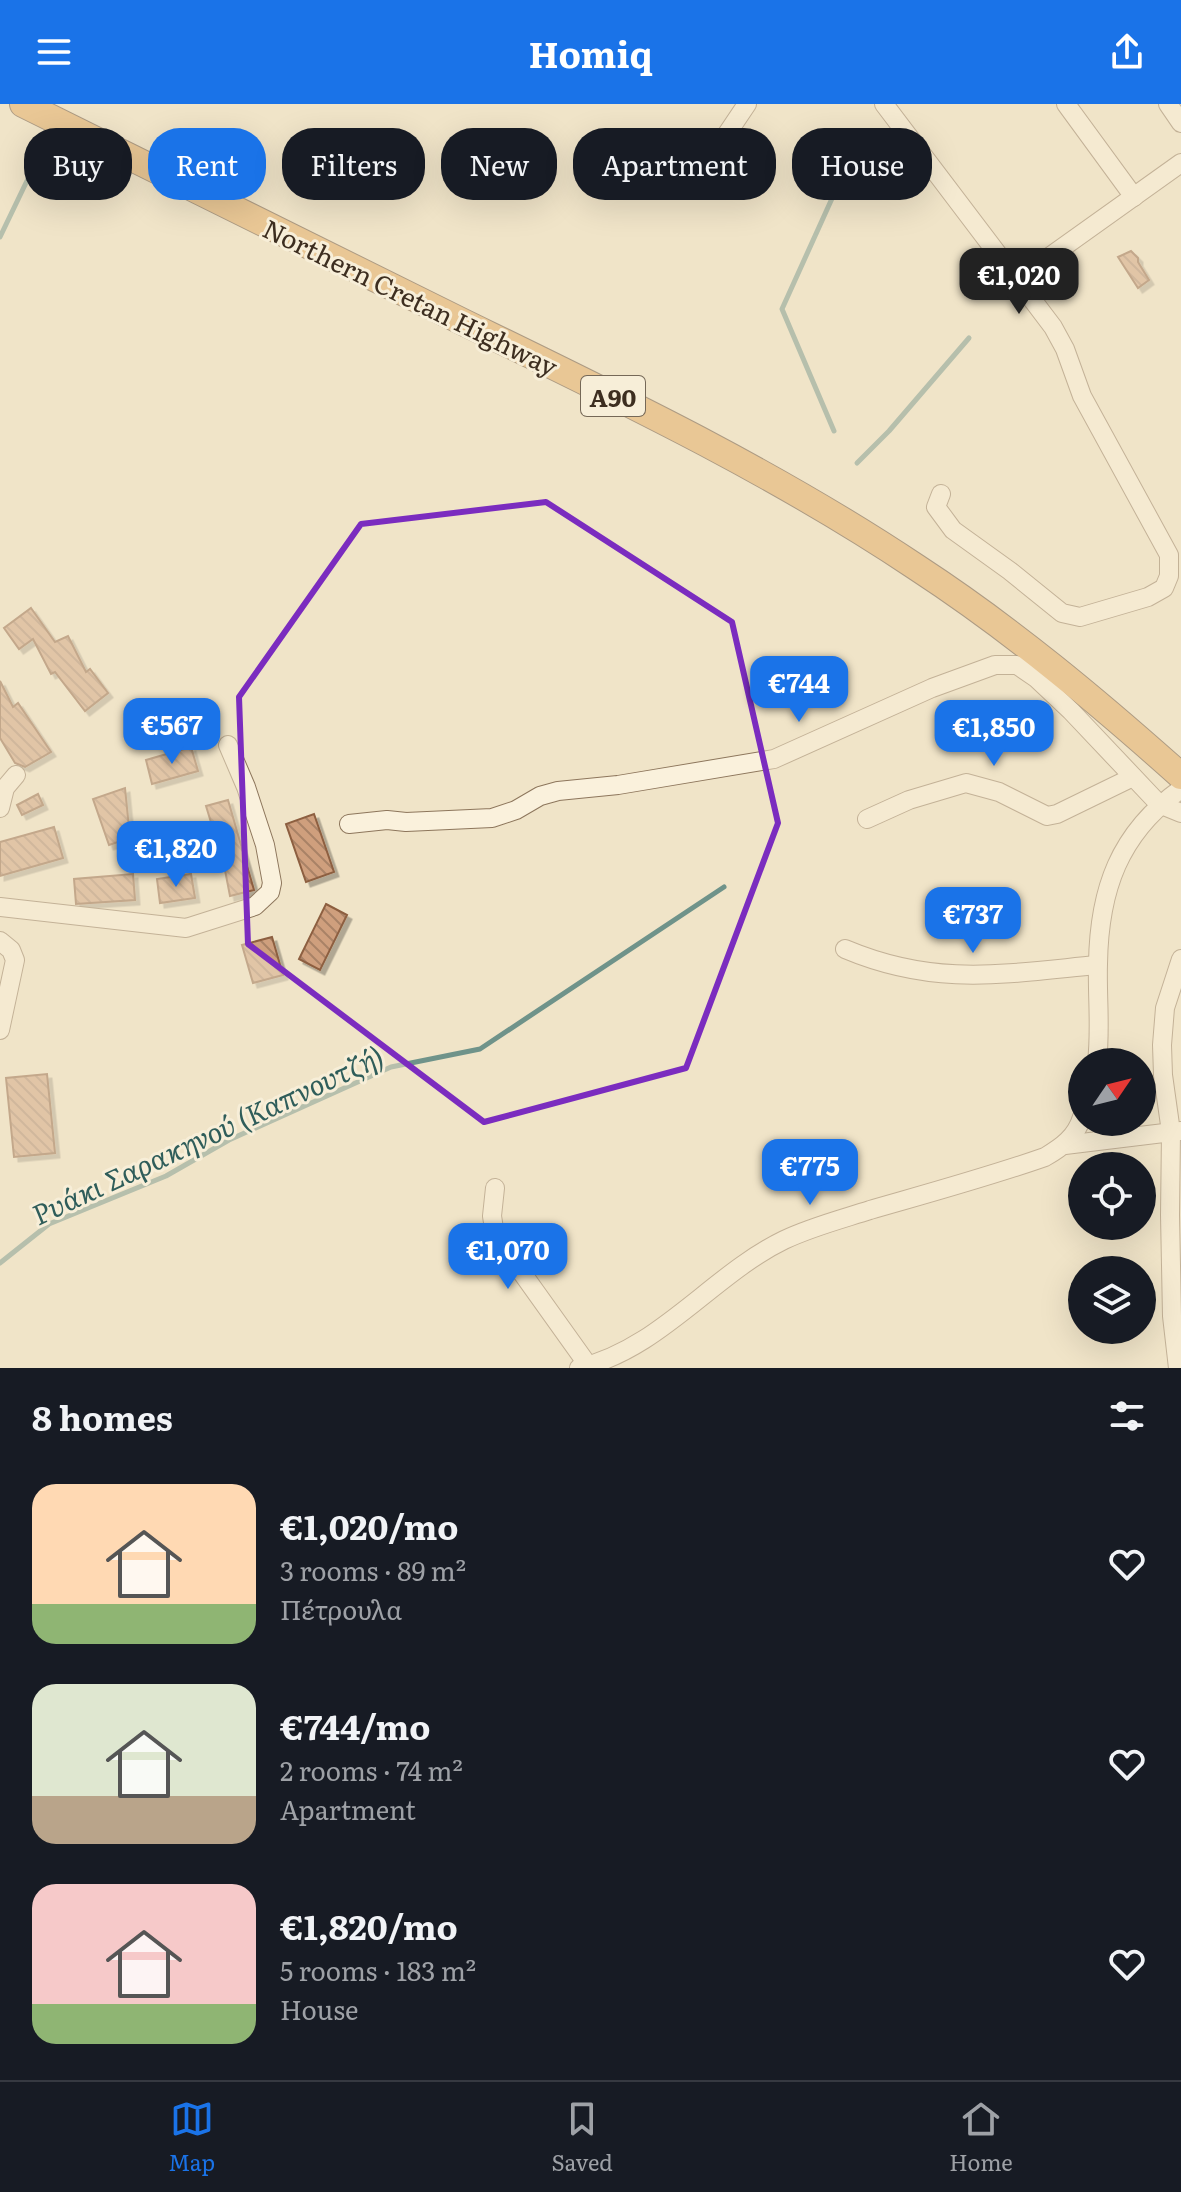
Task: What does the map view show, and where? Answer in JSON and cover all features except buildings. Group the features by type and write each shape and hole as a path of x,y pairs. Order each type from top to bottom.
{"highway":[{"name":"Northern Cretan Highway","path":"23,104 585,381 716,448 821,507 916,567 1014,635 1080,687 1181,776"}],"street":[{"path":"731,128 747,104"},
{"path":"884,104 1053,327 1065,349 1082,396 1169,555 1169,576 1164,588 1148,597 1080,617 1062,613 953,530 936,507 941,494"},
{"path":"1066,104 1134,197"},
{"path":"1168,104 1181,123"},
{"path":"1017,280 1181,163"},
{"path":"349,824 387,820 492,818 558,791 618,785 774,759 932,688 995,665 1017,665 1036,678 1159,804 1181,813"},
{"path":"0,907 186,928 255,906 270,892 272,883 268,858 246,787 228,745"},
{"path":"0,808 5,788 16,775"},
{"path":"867,819 909,800 966,783 999,792 1047,816 1133,777"},
{"path":"1098,1048 1100,1007 1097,965 1101,910 1111,873 1133,835 1159,804 1181,789"},
{"path":"0,941 11,950 15,960 0,1030"},
{"path":"845,949 898,968 948,975 985,976 1097,965"},
{"path":"1178,1368 1172,1316 1170,1215 1176,1132 1163,1075 1162,1045 1165,1008 1181,959"},
{"path":"1065,1145 1176,1132"},
{"path":"495,1188 492,1216 495,1235 585,1367 645,1340 738,1267 785,1240 842,1219 1045,1157 1065,1145 1072,1136"}],"highlighted area":[{"path":"546,502 732,622 778,823 686,1068 484,1122 248,944 239,697 361,524"}],"waterway":[{"path":"0,237 24,187"},
{"path":"831,200 782,309 834,431"},
{"path":"857,463 889,431 969,338"},
{"name":"Ρυάκι Σαρακηνού (Καπνουτζή)","path":"0,1263 49,1224 166,1176 229,1140 391,1067 480,1049 724,887"}]}
